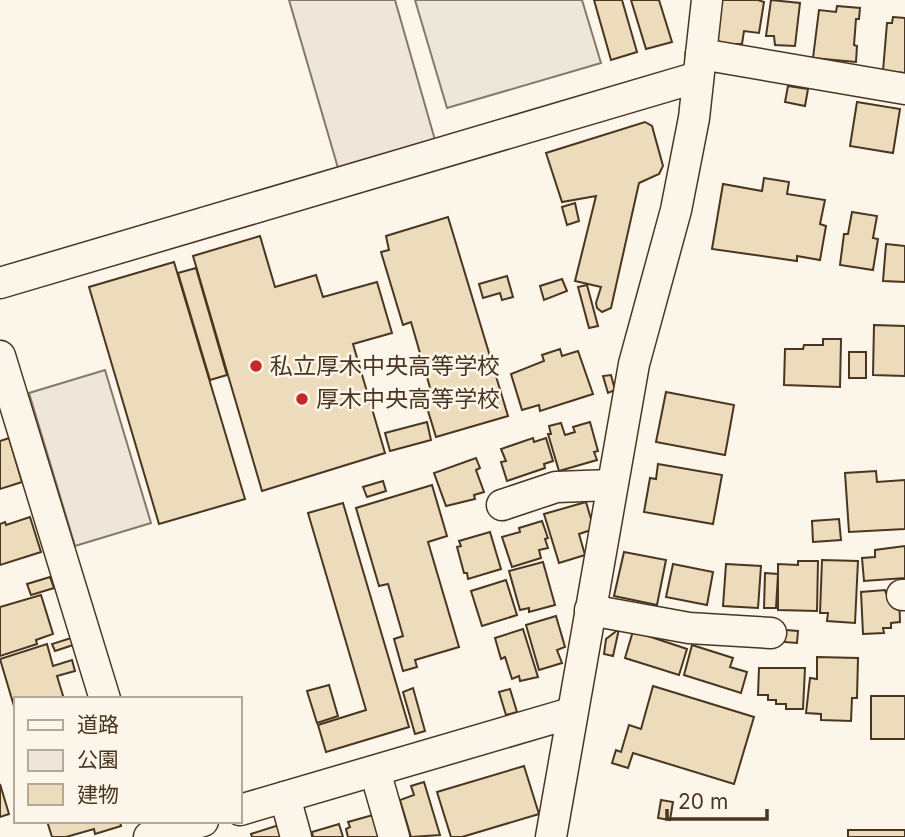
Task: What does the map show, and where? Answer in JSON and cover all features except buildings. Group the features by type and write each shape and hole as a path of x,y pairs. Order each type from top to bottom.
{"street":[{"path":"551,837 634,364 676,210 694,118 707,0"},
{"path":"0,283 699,66 905,89"},
{"path":"0,356 104,697"},
{"path":"502,506 556,487 612,485"},
{"path":"590,610 689,628 771,633"},
{"path":"242,809 571,713"},
{"path":"375,771 394,837"},
{"path":"285,797 296,837"},
{"path":"148,837 196,823"}],"green space":[{"path":"289,0 395,0 435,140 338,168"},
{"path":"105,370 151,523 75,546 29,393"}],"shaded area":[{"path":"415,0 582,0 601,63 447,108"}],"place":[{"name":"私立厚木中央高等学校","path":"256,366"},
{"name":"厚木中央高等学校","path":"302,399"}]}
